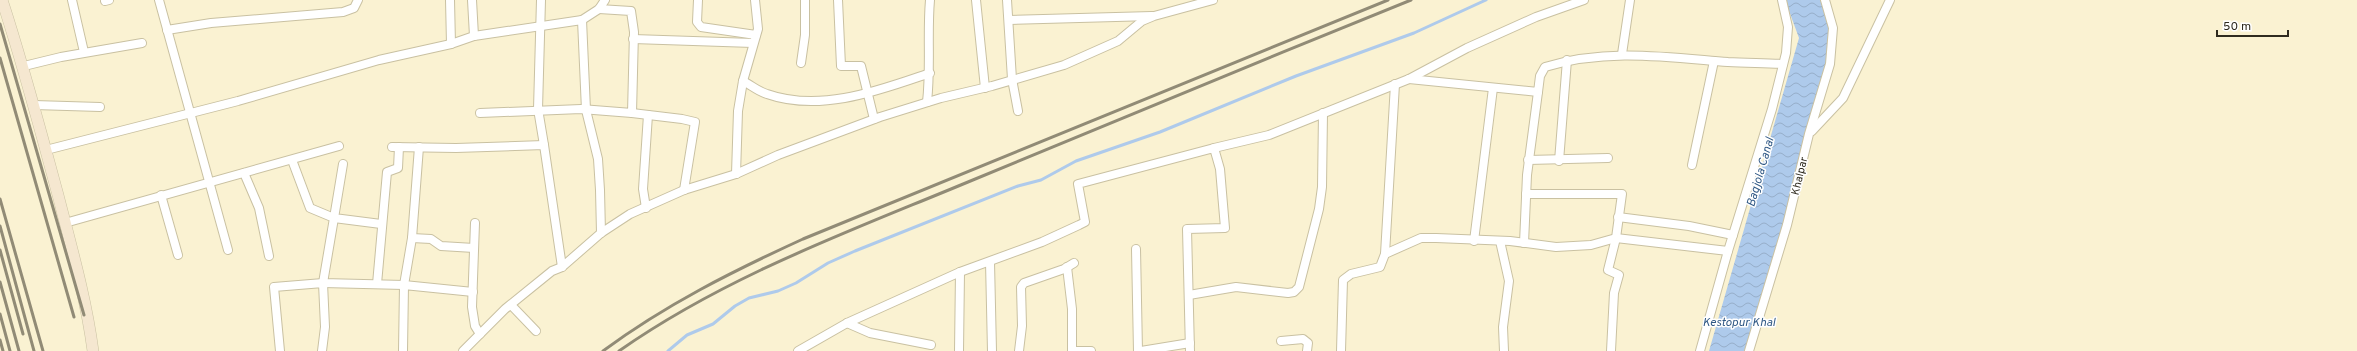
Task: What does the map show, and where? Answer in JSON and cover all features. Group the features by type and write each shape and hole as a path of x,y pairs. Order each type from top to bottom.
{"street":[{"path":"2,0 24,66 65,223 88,322 93,351"},
{"path":"72,0 84,52"},
{"path":"159,0 228,250"},
{"path":"167,30 211,23 343,12 354,8 358,0"},
{"path":"450,0 451,44"},
{"path":"472,0 474,36"},
{"path":"541,0 538,109 562,267"},
{"path":"46,150 191,114 379,60 451,44 474,36 582,20 599,9 605,0"},
{"path":"698,0 697,22 701,27 756,35"},
{"path":"736,174 738,111 743,81 758,29 754,0"},
{"path":"801,63 805,35 804,0"},
{"path":"838,0 840,66 861,66 874,119"},
{"path":"927,102 930,73 928,28 930,0"},
{"path":"976,0 985,88"},
{"path":"1008,0 1012,79 1018,112"},
{"path":"463,351 511,304 552,272 562,267 600,233 630,214 684,190 736,174 778,155 874,119 927,102 985,88 1064,65 1118,41 1142,21 1154,16 1213,0"},
{"path":"798,351 847,323 960,272 1064,234 1085,222 1078,184 1214,148 1269,136 1409,79 1467,48 1536,17 1584,0"},
{"path":"1622,54 1630,0"},
{"path":"1700,351 1728,251 1772,109 1783,64 1788,27 1782,0"},
{"name":"Khalpar","path":"1749,351 1787,225 1809,134 1830,64 1833,28 1826,0"},
{"path":"1809,134 1843,98 1890,0"},
{"path":"599,9 631,11 633,38 632,113"},
{"path":"1009,20 1154,16"},
{"path":"582,20 586,110 598,159 602,209 600,233"},
{"path":"633,38 753,43"},
{"path":"24,66 84,52 142,43"},
{"path":"1524,243 1528,160 1542,70 1545,67 1567,60 1622,54 1714,61 1783,64"},
{"path":"1559,161 1567,60"},
{"path":"1692,165 1714,61"},
{"path":"743,81 766,94 803,101 868,94 930,73"},
{"path":"1409,79 1538,92"},
{"path":"1341,351 1343,280 1351,274 1380,267 1385,254 1395,84"},
{"path":"1474,241 1493,88"},
{"path":"34,105 100,107"},
{"path":"480,113 538,109 586,110 682,118 695,122 684,190"},
{"path":"1189,295 1236,287 1288,293 1294,292 1299,287 1319,209 1322,187 1323,113"},
{"path":"646,208 644,189 648,115"},
{"path":"377,284 381,224 387,172 398,168 395,147 544,145"},
{"path":"65,223 339,146"},
{"path":"403,351 404,285 412,238 419,147"},
{"path":"1136,249 1139,351 1190,347 1187,229 1225,228 1220,169 1214,148"},
{"path":"1528,160 1559,161 1608,158"},
{"path":"292,160 310,208 334,218 381,224"},
{"path":"322,351 325,327 323,283 343,164"},
{"path":"244,173 259,208 269,256"},
{"path":"1526,194 1622,194 1616,238 1608,270 1619,275 1614,293 1611,351"},
{"path":"161,195 178,255"},
{"path":"1618,217 1689,226 1733,235"},
{"path":"475,223 472,316 480,334"},
{"path":"412,238 431,239 440,246 474,248"},
{"path":"1385,254 1421,238 1500,241 1563,246 1591,245 1616,238 1728,251"},
{"path":"1500,241 1510,281 1503,327 1504,351"},
{"path":"990,262 992,351"},
{"path":"1019,351 1022,326 1021,287 1024,283 1070,265 1072,350 1091,351"},
{"path":"959,351 960,272"},
{"path":"280,351 274,287 323,283 377,284 404,285 473,292"},
{"path":"511,304 536,331"},
{"path":"847,323 870,333 931,345"},
{"path":"1281,341 1303,339 1308,343 1307,351"}],"water":[{"name":"Kestopur Khal","path":"1785,0 1829,0 1836,48 1753,351 1709,351 1799,38"}],"waterway":[{"path":"668,351 687,335 713,324 735,306 749,298 778,291 796,283 828,263 855,251 1018,186 1041,180 1076,161 1160,132 1296,76 1414,33 1486,0"}],"railway":[{"path":"603,351 675,304 725,276 803,239 1388,0"},
{"path":"619,351 660,324 702,300 789,257 1411,0"},
{"path":"0,24 84,315"},
{"path":"0,58 74,317"},
{"path":"0,199 43,351"},
{"path":"0,226 34,351"},
{"path":"0,250 23,334"},
{"path":"0,282 19,351"},
{"path":"0,314 10,351"},
{"path":"0,340 3,351"}],"water label":[{"name":"Bagjola Canal","path":"1760,172"}]}
